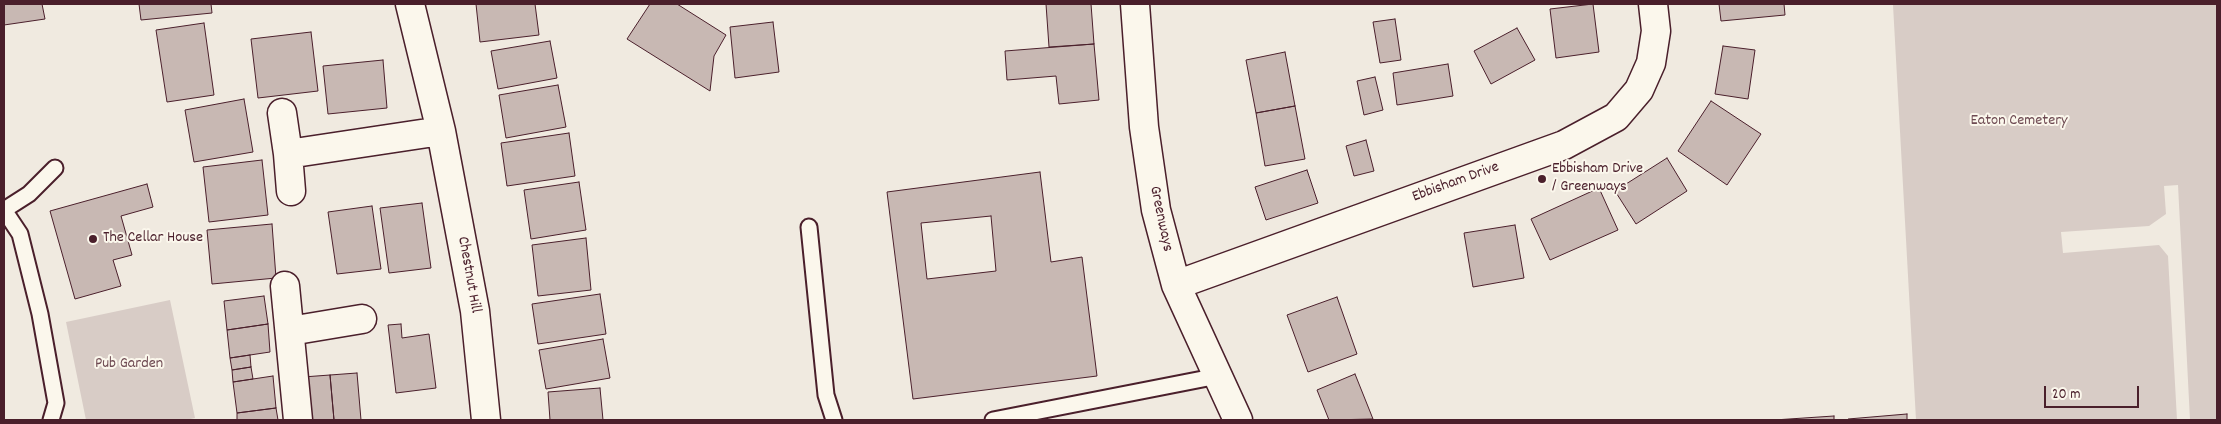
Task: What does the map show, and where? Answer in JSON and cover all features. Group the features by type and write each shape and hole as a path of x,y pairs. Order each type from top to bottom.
{"street":[{"name":"Chestnut Hill","path":"410,4 441,131 475,311 486,420"},
{"name":"Greenways","path":"1135,4 1144,127 1156,210 1176,284 1238,420"},
{"name":"Ebbisham Drive","path":"1176,284 1564,145 1616,117 1639,90 1651,63 1656,31 1653,4"},
{"path":"282,113 291,190"},
{"path":"288,154 441,131"},
{"path":"285,286 298,420"},
{"path":"290,331 362,319"}],"lane":[{"path":"51,420 56,403 40,314 20,234 4,210 29,194 55,168"},
{"path":"809,227 826,395 834,420"},
{"path":"993,420 1218,376"}],"green space":[{"name":"Eaton Cemetery","path":"2217,4 2217,420 2190,420 2178,185 2164,186 2166,214 2149,226 2061,232 2063,253 2159,245 2168,256 2177,420 1916,420 1893,5"},
{"name":"Pub Garden","path":"170,300 195,418 186,420 86,420 66,322"}],"building":[{"path":"4,4 42,4 45,19 4,25"},
{"path":"139,4 211,4 212,13 141,20"},
{"path":"476,4 535,4 539,35 480,42"},
{"path":"650,4 677,4 726,35 714,56 710,91 627,39"},
{"path":"1046,4 1091,4 1094,44 1049,47"},
{"path":"1593,4 1599,52 1556,58 1550,9"},
{"path":"1719,4 1784,4 1785,15 1721,21"},
{"path":"1395,19 1401,60 1380,63 1373,22"},
{"path":"773,22 779,72 735,78 730,27"},
{"path":"204,23 214,95 167,102 156,30"},
{"path":"1517,28 1535,60 1491,84 1474,51"},
{"path":"311,32 318,91 258,98 251,39"},
{"path":"550,41 557,78 498,89 491,51"},
{"path":"1094,44 1099,100 1059,104 1056,76 1007,80 1005,51"},
{"path":"1723,46 1755,50 1748,99 1715,94"},
{"path":"1285,52 1295,106 1256,113 1246,60"},
{"path":"383,60 387,108 328,114 323,66"},
{"path":"1448,64 1453,96 1397,105 1393,73"},
{"path":"1375,77 1383,110 1364,115 1357,81"},
{"path":"558,85 566,127 506,138 499,95"},
{"path":"244,99 253,152 194,162 185,110"},
{"path":"1711,101 1761,134 1727,185 1678,151"},
{"path":"1295,106 1305,159 1265,166 1256,113"},
{"path":"569,133 575,176 507,186 501,143"},
{"path":"1366,140 1374,171 1354,176 1346,146"},
{"path":"1667,158 1687,191 1636,224 1615,191"},
{"path":"262,160 268,215 209,222 203,167"},
{"path":"1307,170 1318,203 1266,220 1255,187"},
{"path":"1040,172 1051,262 1082,257 1097,376 913,399 887,192","holes":["991,216 996,271 927,279 921,223"]},
{"path":"579,182 586,230 531,239 524,190"},
{"name":"The Cellar House","path":"147,184 153,207 121,216 132,255 113,260 121,286 75,299 50,211"},
{"path":"1599,188 1618,230 1550,260 1531,219"},
{"path":"422,203 431,268 389,273 380,208"},
{"path":"372,206 381,269 337,274 328,212"},
{"path":"272,224 276,278 212,284 207,230"},
{"path":"1515,225 1524,278 1473,287 1464,233"},
{"path":"586,238 591,290 538,296 532,245"},
{"path":"600,294 606,334 538,344 532,304"},
{"path":"264,296 268,324 227,330 224,301"},
{"path":"1337,297 1357,354 1308,372 1287,315"},
{"path":"268,324 270,352 230,358 227,330"},
{"path":"401,324 402,338 429,334 436,388 396,393 388,325"},
{"path":"603,339 610,378 546,389 539,350"},
{"path":"250,355 251,367 232,370 230,358"},
{"path":"251,367 253,379 233,382 232,370"},
{"path":"357,373 361,420 334,420 330,375"},
{"path":"1355,374 1373,419 1329,420 1317,390"},
{"path":"330,375 334,420 307,420 303,377"},
{"path":"273,376 276,408 237,413 233,382"},
{"path":"600,388 603,420 550,420 548,392"},
{"path":"276,408 278,420 237,420 237,413"},
{"path":"1907,414 1907,420 1848,420 1848,419"},
{"path":"1834,416 1834,420 1774,420"}],"place":[{"name":"Ebbisham Drive / Greenways","path":"1542,179"},
{"name":"The Cellar House","path":"93,239"}]}
